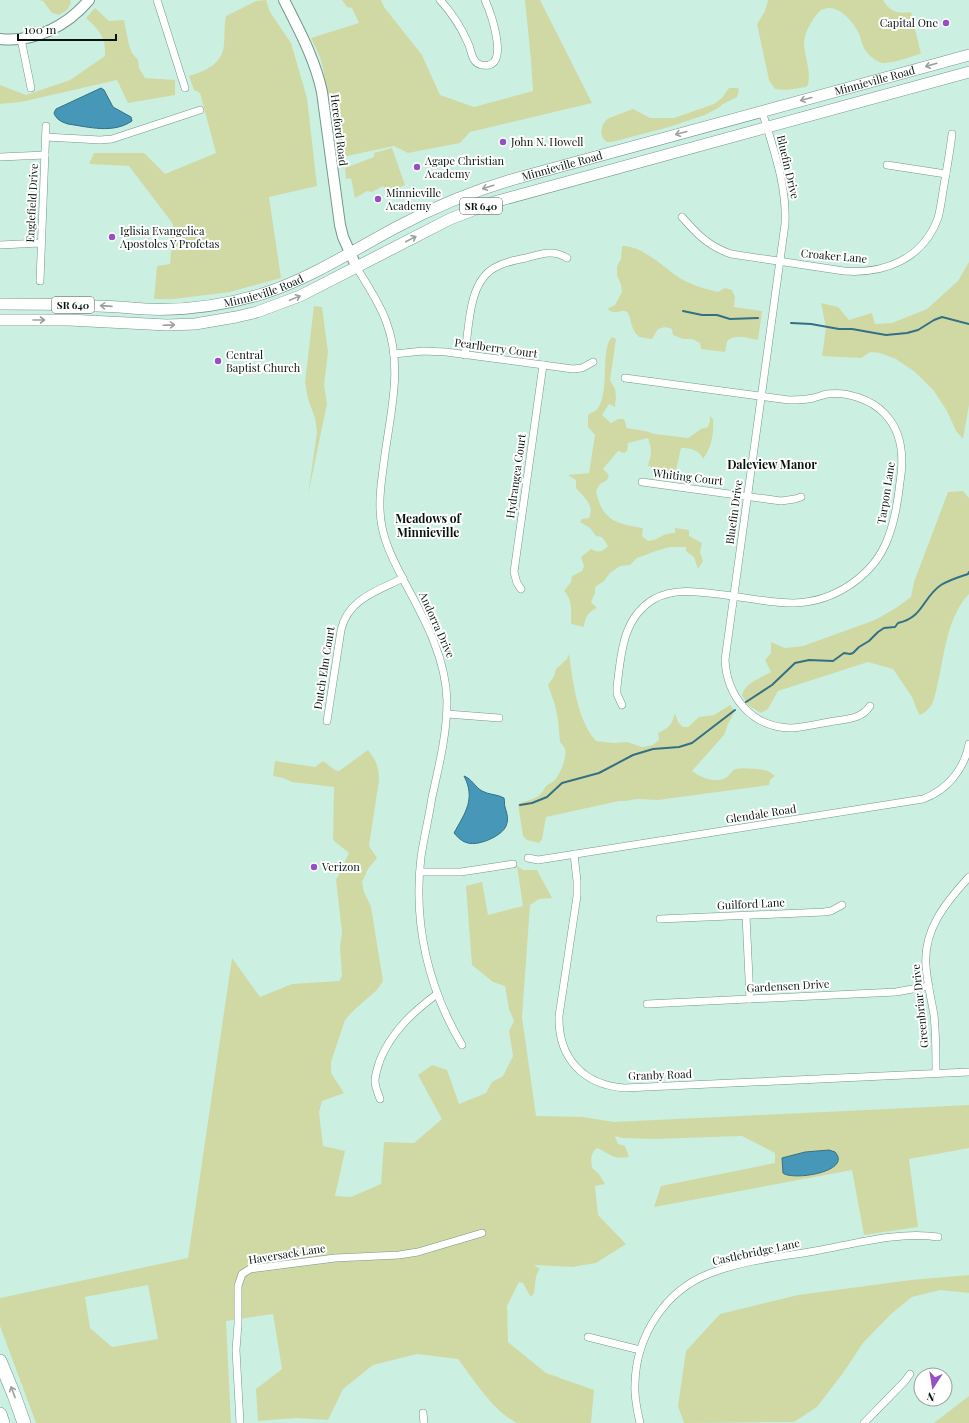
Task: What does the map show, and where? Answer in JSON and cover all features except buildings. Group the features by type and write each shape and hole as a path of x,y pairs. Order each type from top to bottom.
{"highway":[{"path":"0,1361 24,1423"},
{"path":"0,1414 3,1423"}],"main road":[{"name":"Minnieville Road","path":"0,304 62,304 145,309 174,309 209,306 265,293 290,283 350,253 425,212 478,191 518,178 969,55"},
{"name":"Minnieville Road","path":"0,320 69,320 167,325 236,318 273,307 300,296 450,219 494,202 969,72"}],"street":[{"path":"0,39 21,39 40,34 63,24 89,0"},
{"path":"157,0 185,88"},
{"name":"Hereford Road","path":"284,0 310,52 318,73 322,92 340,225 357,268"},
{"path":"440,0 450,11 461,28 474,60 479,64 486,65 495,61 498,51 494,26 485,0"},
{"path":"21,39 31,88"},
{"path":"46,138 112,139 200,110"},
{"name":"Bluefin Drive","path":"762,111 785,198 785,224 734,596 726,670 728,681 734,695 748,712 772,725 794,728 856,718 865,713 870,706"},
{"name":"Englefield Drive","path":"40,281 46,126"},
{"name":"Croaker Lane","path":"682,217 702,238 716,248 737,255 844,271 863,272 883,269 903,260 919,248 934,228 940,209 952,134"},
{"path":"0,157 46,155"},
{"path":"887,165 946,174"},
{"path":"0,245 41,243"},
{"path":"465,355 474,296 478,285 489,271 500,265 546,253 556,253 567,258"},
{"name":"Andorra Drive","path":"357,268 386,321 392,339 394,354 395,386 380,490 380,517 383,533 390,552 422,615 440,656 446,681 446,730 422,849 419,906 421,927 429,969 447,1018 462,1045"},
{"name":"Pearlberry Court","path":"394,354 434,351 577,369 593,362"},
{"name":"Hydrangea Court","path":"521,588 517,583 514,572 543,365"},
{"name":"Tarpon Lane","path":"622,705 617,694 617,687 622,646 627,629 632,620 654,599 672,592 695,591 781,603 799,603 828,596 849,586 866,571 875,561 888,540 897,506 901,477 902,450 896,430 885,414 869,402 860,398 841,394 827,394 800,400 789,400 625,378"},
{"name":"Whiting Court","path":"642,482 781,501 796,499 801,496"},
{"name":"Dutch Elm Court","path":"327,721 340,630 345,616 357,603 370,594 403,578"},
{"path":"447,714 499,718"},
{"name":"Glendale Road","path":"528,858 538,860 923,799 938,792 954,777 964,761 969,744"},
{"name":"Granby Road","path":"574,854 578,881 577,896 559,1016 559,1026 560,1039 568,1056 573,1064 586,1076 606,1085 625,1088 969,1072"},
{"path":"420,872 461,872 513,864"},
{"name":"Greenbriar Drive","path":"936,1073 934,1016 926,961 930,935 944,906 969,877"},
{"name":"Guilford Lane","path":"660,919 824,912 831,911 842,904"},
{"path":"746,916 750,999"},
{"name":"Gardensen Drive","path":"647,1004 896,992 929,986"},
{"path":"380,1099 375,1082 376,1074 384,1051 396,1030 437,994"},
{"name":"Haversack Lane","path":"240,1423 236,1350 238,1286 240,1278 245,1271 250,1269 335,1258 399,1255 418,1252 482,1233"},
{"name":"Castlebridge Lane","path":"640,1423 634,1386 635,1372 640,1350 651,1324 666,1304 687,1285 710,1273 755,1261 872,1240 914,1235 938,1237"},
{"path":"588,1337 640,1350"},
{"path":"864,1423 910,1374"},
{"path":"423,1413 424,1423"}],"green space":[{"path":"39,0 70,0 71,3 67,10 59,15 52,13 43,1"},
{"path":"266,0 270,12 291,43 307,98 317,186 269,197 281,278 230,292 174,299 154,299 157,266 170,264 173,224 129,166 89,164 94,153 144,153 165,174 216,153 200,93 194,90 189,76 207,69 217,62 223,51 226,16 256,1"},
{"path":"342,0 381,0 384,7 422,55 440,95 474,107 533,91 525,0 540,0 592,103 470,132 460,143 408,153 394,146 338,158 323,69 320,57 311,38 359,23 352,8 347,7"},
{"path":"768,0 883,0 892,10 902,13 911,12 921,54 894,62 879,62 870,56 865,50 858,31 849,19 844,14 832,8 826,8 815,16 805,37 804,48 809,72 808,85 806,87 787,90 775,89 769,80 757,24 765,11"},
{"path":"95,8 109,21 124,20 129,45 132,53 138,60 139,68 145,78 175,80 175,95 128,103 117,80 21,102 0,104 0,85 26,95 70,80 105,56 105,49 101,34 86,18"},
{"path":"729,88 738,88 739,90 737,97 705,115 669,127 612,142 607,142 602,136 602,126 609,118 633,109 650,118 674,118 714,104 722,98"},
{"path":"392,148 405,185 387,193 383,186 372,192 367,191 355,198 351,178 346,179 345,168 374,157 374,153"},
{"path":"622,246 638,249 676,276 692,284 718,292 725,288 732,290 735,297 734,307 762,311 758,340 742,337 729,339 725,352 701,349 700,343 692,339 683,339 673,335 672,329 665,327 658,329 652,339 639,337 633,329 627,312 613,312 607,309 615,305 622,292 617,275 617,266 621,259"},
{"path":"969,262 969,405 963,439 956,431 947,411 934,391 915,372 896,359 880,353 870,352 861,358 822,356 826,328 821,303 838,307 849,320 872,313 875,324 892,323 927,309 958,281"},
{"path":"314,306 322,307 328,352 324,385 327,404 308,495 317,432 315,418 308,399 305,382"},
{"path":"612,337 616,339 610,380 615,389 615,407 609,404 602,415 611,423 618,419 624,419 627,428 655,434 688,438 701,429 708,427 710,416 713,419 713,429 712,440 703,459 700,453 694,450 681,448 674,480 664,479 659,472 648,465 651,452 648,438 628,443 627,451 624,453 618,451 603,469 609,475 607,480 600,484 596,491 599,501 606,514 612,519 625,525 643,528 642,536 648,541 670,533 675,533 675,528 689,530 689,536 702,543 700,552 703,561 698,569 694,557 686,551 686,547 670,547 637,558 630,565 620,566 595,587 595,593 591,602 597,608 591,611 588,615 585,620 584,627 571,624 570,602 564,591 571,582 572,576 582,571 584,566 581,557 591,549 600,551 604,550 608,546 602,537 596,536 590,528 580,522 582,519 589,518 591,509 590,505 576,488 576,480 568,475 589,473 595,435 588,427 588,415 597,409 602,401 605,381 606,350"},
{"path":"963,491 969,498 969,594 960,605 949,631 937,689 931,706 920,715 912,697 893,669 868,662 778,691 768,709 761,713 749,706 742,696 743,691 749,684 771,672 765,660 771,653 771,642 785,648 803,646 875,620 911,597 914,582 948,492"},
{"path":"569,654 574,688 580,711 584,722 596,741 613,743 627,742 642,747 653,745 659,740 658,733 670,726 675,713 678,722 683,727 688,727 699,717 714,715 730,705 734,710 733,715 724,735 692,771 704,778 713,780 727,777 733,770 739,768 764,770 775,776 770,780 769,785 658,800 637,799 619,801 546,817 542,839 539,843 527,840 523,836 518,804 533,799 541,794 546,786 553,782 556,778 565,759 564,746 560,742 555,705 548,685 554,676 556,669 567,659"},
{"path":"368,750 378,767 379,780 369,846 377,858 368,869 362,882 364,892 371,907 383,981 377,990 345,1020 331,1062 331,1073 344,1093 322,1101 319,1112 323,1146 345,1151 335,1196 351,1197 381,1184 384,1142 414,1143 442,1119 418,1075 432,1065 447,1070 459,1104 486,1093 492,1082 503,1076 513,1056 509,1031 514,1021 509,1009 505,986 493,982 472,965 466,886 482,882 488,915 523,906 517,866 523,870 537,870 552,898 539,899 530,905 522,1017 536,1116 583,1117 614,1122 969,1105 969,1148 909,1159 918,1227 864,1235 852,1170 654,1207 661,1186 775,1163 775,1153 742,1136 655,1139 622,1138 615,1136 618,1144 625,1146 629,1157 615,1157 597,1148 591,1159 592,1168 599,1174 605,1184 595,1186 598,1215 626,1244 596,1263 572,1267 534,1265 540,1269 536,1278 533,1295 530,1296 523,1283 519,1282 507,1306 508,1342 546,1373 594,1390 591,1423 517,1423 508,1418 492,1403 458,1359 417,1354 373,1365 343,1389 328,1420 297,1418 258,1421 256,1389 282,1369 273,1314 226,1321 231,1423 36,1423 0,1326 0,1298 188,1258 232,958 260,997 292,984 339,981 342,976 340,946 342,932 336,880 349,853 333,840 334,787 292,782 273,776 275,761 315,767 323,761 335,770 339,771","holes":["148,1285 158,1339 112,1347 90,1328 85,1297"]},
{"path":"969,1275 969,1293 940,1290 912,1297 891,1314 863,1343 843,1373 817,1407 794,1422 684,1423 678,1406 686,1351 720,1314 798,1295 911,1280"},
{"path":"969,1396 969,1423 934,1423"}],"water":[{"path":"101,88 104,90 113,107 131,117 132,121 117,127 92,128 68,124 56,117 54,113 56,109"},
{"path":"464,776 482,791 504,798 507,816 506,826 504,830 495,837 484,842 473,844 466,842 461,840 454,833 468,806 469,792"},
{"path":"829,1150 835,1152 838,1159 836,1165 829,1170 797,1176 783,1173 782,1158 805,1152"}],"waterway":[{"path":"683,311 702,315 717,315 730,319 758,318"},
{"path":"791,323 811,324 839,329 852,329 886,335 907,333 918,330 942,317 969,324"},
{"path":"746,702 772,685 795,663 809,660 833,661 844,653 853,653 884,628 895,627 898,623 913,616 941,585 968,574 969,572"},
{"path":"520,805 532,803 547,797 562,783 599,773 633,755 653,749 679,747 692,743 735,710"}],"place":[{"name":"Capital One","path":"946,23"},
{"name":"John N. Howell","path":"503,142"},
{"name":"Agape Christian Academy","path":"417,167"},
{"name":"Minnieville Academy","path":"378,199"},
{"name":"Iglisia Evangelica Apostoles Y Profetas","path":"112,237"},
{"name":"Central Baptist Church","path":"218,361"},
{"name":"Verizon","path":"314,867"}],"district":[{"name":"Daleview Manor","path":"772,465"},
{"name":"Meadows of Minnieville","path":"428,526"}]}
